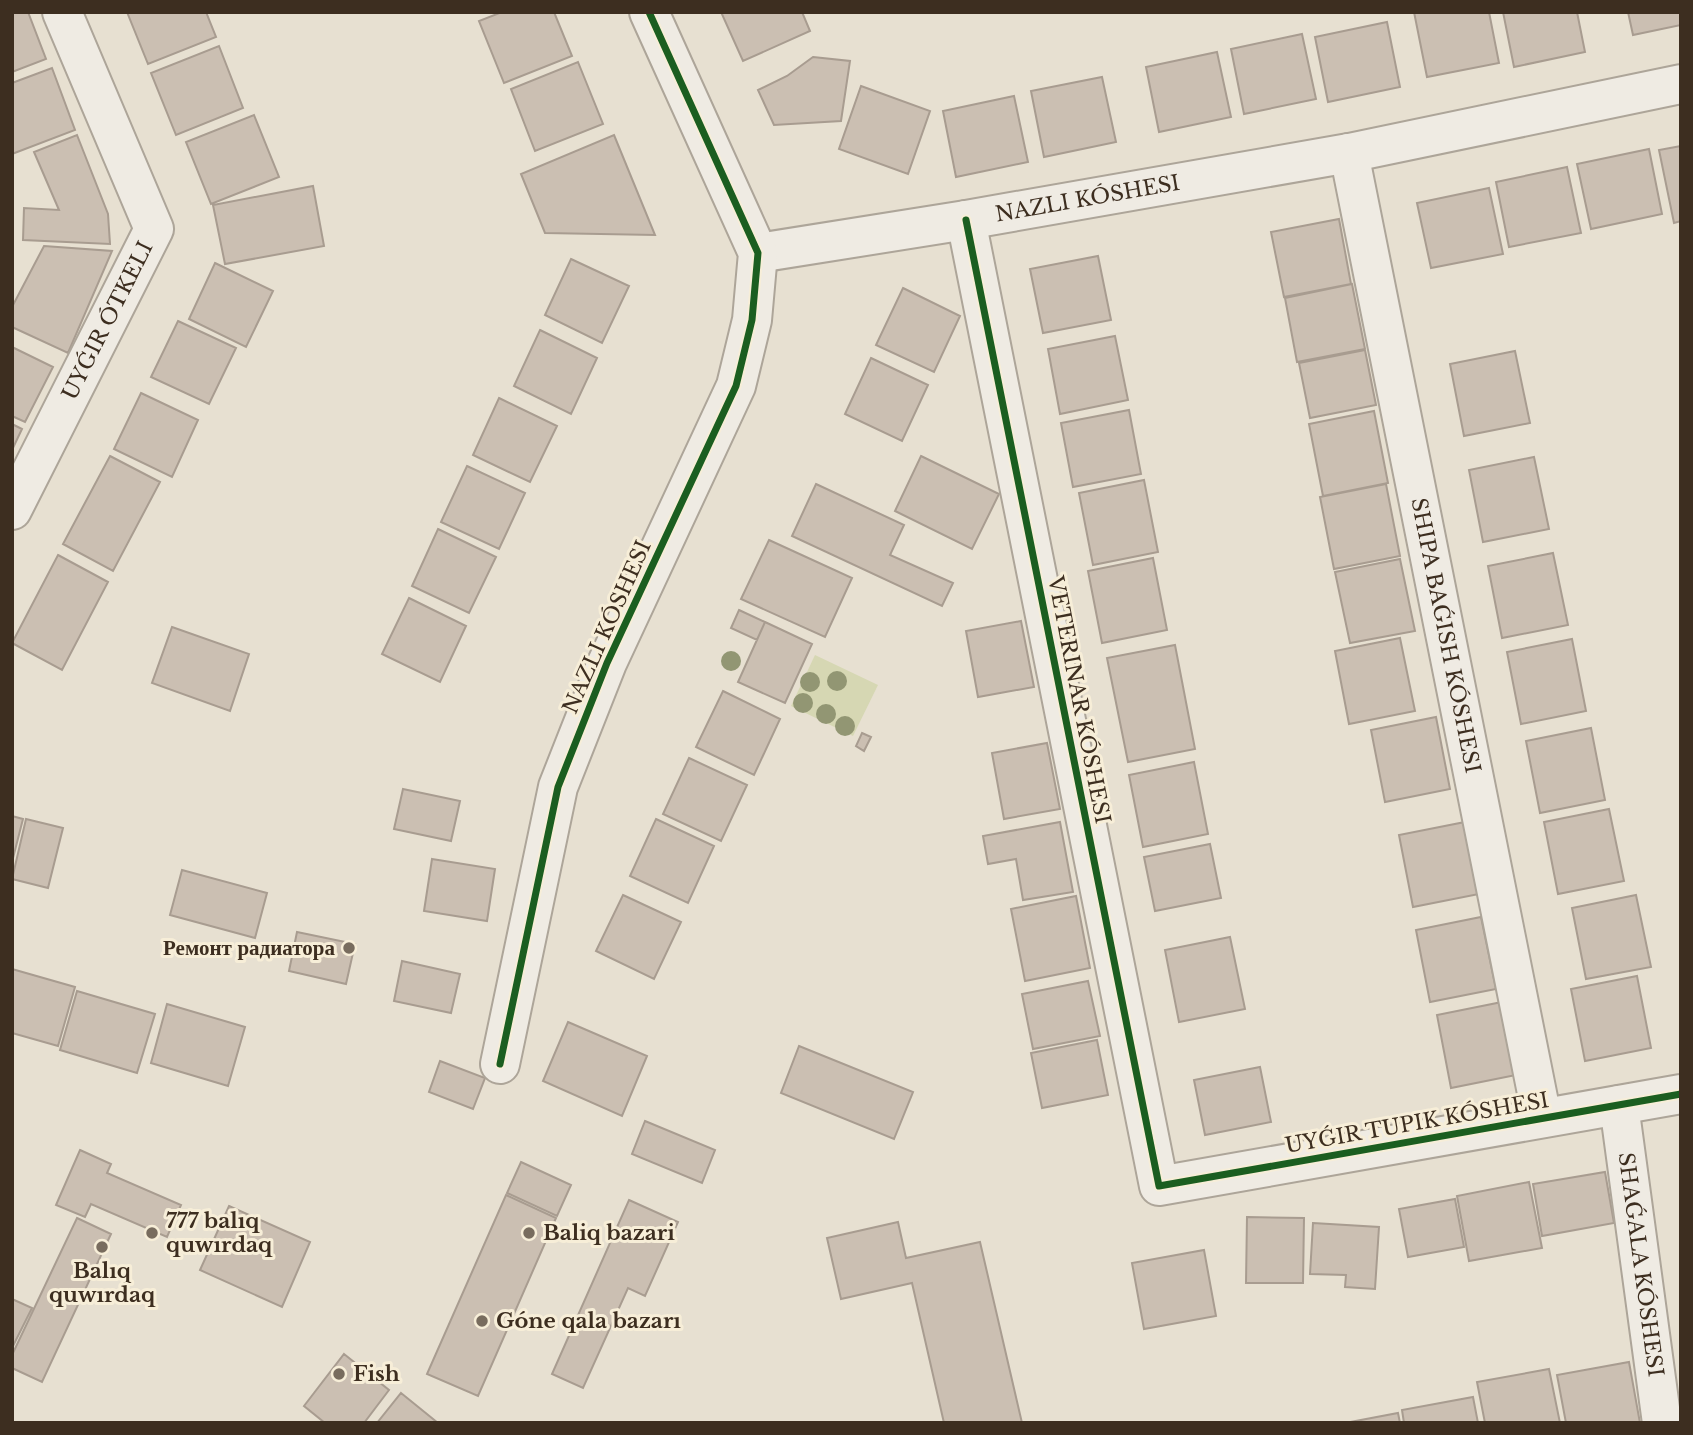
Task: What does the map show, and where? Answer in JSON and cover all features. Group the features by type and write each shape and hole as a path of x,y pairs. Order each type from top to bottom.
{"street":[{"path":"12,510 154,229 62,12"},
{"path":"500,1064 558,787 607,663 736,386 752,320 758,253 649,12"},
{"path":"758,253 966,220 1349,153 1681,84"},
{"path":"1349,153 1542,1118 1681,1094"},
{"name":"VETERINAR KÓSHESI","path":"966,220 1159,1186 1542,1118"},
{"name":"SHAǴALA KÓSHESI","path":"1619,1105 1662,1423"}],"green space":[{"path":"815,655 878,685 853,736 791,706"}],"building":[{"path":"12,12 28,12 46,59 12,72"},
{"path":"127,12 206,12 216,37 148,64"},
{"path":"502,12 554,12 572,56 504,83 479,21"},
{"path":"721,12 802,12 810,31 743,61"},
{"path":"1414,12 1489,12 1499,63 1427,77"},
{"path":"1503,12 1577,12 1585,52 1514,67"},
{"path":"1628,12 1681,12 1681,25 1633,35"},
{"path":"1387,22 1400,87 1328,102 1315,37"},
{"path":"1302,34 1316,99 1244,114 1231,49"},
{"path":"219,46 243,108 176,135 151,73"},
{"path":"1217,52 1231,117 1159,132 1146,67"},
{"path":"813,57 850,61 841,121 774,125 758,90 787,76"},
{"path":"578,62 603,124 535,151 511,89"},
{"path":"52,68 75,130 12,154 12,83"},
{"path":"1102,77 1116,142 1044,157 1031,91"},
{"path":"861,86 930,111 908,174 839,149"},
{"path":"1014,96 1028,162 956,177 943,111"},
{"path":"254,115 279,177 211,204 186,142"},
{"path":"77,135 108,214 110,244 23,240 24,208 59,210 34,152"},
{"path":"614,135 655,235 545,233 521,174"},
{"path":"1681,146 1681,221 1674,223 1659,150"},
{"path":"1649,149 1662,214 1591,229 1577,164"},
{"path":"1567,167 1581,233 1509,247 1496,182"},
{"path":"313,186 324,246 225,264 213,205"},
{"path":"1489,188 1503,254 1431,268 1417,203"},
{"path":"1339,219 1351,284 1284,297 1271,232"},
{"path":"44,246 112,251 68,353 12,327 12,307"},
{"path":"1098,256 1111,320 1043,333 1030,269"},
{"path":"571,259 629,286 602,343 545,315"},
{"path":"215,263 273,291 246,347 189,319"},
{"path":"1352,284 1365,349 1297,362 1285,298"},
{"path":"903,288 960,316 934,372 876,345"},
{"path":"178,321 236,348 209,404 151,377"},
{"path":"540,330 597,358 571,414 514,386"},
{"path":"1115,336 1128,400 1060,414 1048,349"},
{"path":"12,347 53,367 25,422 12,416"},
{"path":"1365,350 1376,405 1310,418 1299,363"},
{"path":"1515,351 1530,423 1464,436 1450,364"},
{"path":"871,358 928,385 902,441 845,414"},
{"path":"141,393 198,420 172,477 114,449"},
{"path":"499,398 557,426 530,482 473,455"},
{"path":"1129,410 1141,474 1073,487 1061,423"},
{"path":"1374,411 1388,483 1323,496 1309,424"},
{"path":"12,424 22,429 12,450"},
{"path":"110,456 160,482 113,571 63,544"},
{"path":"921,456 999,494 972,549 895,511"},
{"path":"1534,457 1549,529 1483,542 1469,470"},
{"path":"467,466 525,493 499,549 441,522"},
{"path":"1144,480 1158,552 1093,565 1079,493"},
{"path":"816,484 904,525 890,555 953,583 942,606 792,536"},
{"path":"1386,484 1400,556 1334,569 1320,497"},
{"path":"438,529 496,557 469,613 412,586"},
{"path":"769,540 852,578 825,637 741,599"},
{"path":"1553,553 1568,625 1502,638 1488,566"},
{"path":"58,555 108,582 62,670 12,643"},
{"path":"1153,558 1167,630 1102,643 1088,571"},
{"path":"1400,559 1415,631 1350,643 1335,572"},
{"path":"409,598 466,626 440,682 382,654"},
{"path":"739,610 765,622 757,640 731,628"},
{"path":"1021,621 1034,687 978,697 966,631"},
{"path":"765,622 812,644 785,703 738,682"},
{"path":"172,627 249,654 230,711 152,683"},
{"path":"1400,638 1415,711 1349,724 1335,651"},
{"path":"1572,639 1586,711 1521,724 1507,652"},
{"path":"1175,645 1195,749 1128,762 1107,658"},
{"path":"723,691 780,719 754,775 696,747"},
{"path":"1436,717 1450,789 1385,802 1371,730"},
{"path":"1591,728 1605,800 1540,813 1526,741"},
{"path":"862,733 871,737 864,751 856,746"},
{"path":"1047,743 1060,809 1004,819 992,753"},
{"path":"689,758 747,785 721,841 663,814"},
{"path":"1194,762 1208,834 1143,847 1129,775"},
{"path":"403,789 460,801 451,841 394,829"},
{"path":"1609,809 1624,881 1558,894 1544,822"},
{"path":"12,816 23,819 12,862"},
{"path":"26,819 63,828 48,888 12,879"},
{"path":"656,819 714,846 688,903 630,876"},
{"path":"1060,822 1073,892 1023,900 1016,859 988,864 983,836"},
{"path":"1465,822 1479,894 1413,907 1399,835"},
{"path":"1210,844 1221,898 1155,911 1144,857"},
{"path":"432,859 495,869 487,921 424,911"},
{"path":"182,870 267,893 255,938 170,915"},
{"path":"623,895 681,922 654,979 596,951"},
{"path":"1636,895 1651,967 1586,979 1572,908"},
{"path":"1076,896 1090,968 1025,981 1011,909"},
{"path":"1481,917 1496,989 1430,1002 1416,930"},
{"path":"297,932 355,944 346,984 289,971"},
{"path":"1230,937 1245,1009 1179,1022 1165,950"},
{"path":"402,961 460,974 451,1013 394,1001"},
{"path":"12,969 75,987 58,1046 12,1033"},
{"path":"1637,976 1651,1048 1585,1061 1571,989"},
{"path":"1088,981 1100,1036 1033,1049 1022,994"},
{"path":"77,991 155,1014 137,1073 60,1050"},
{"path":"1502,1002 1516,1075 1451,1088 1437,1015"},
{"path":"167,1004 245,1027 228,1086 151,1063"},
{"path":"568,1022 647,1056 622,1116 543,1081"},
{"path":"1097,1040 1108,1095 1042,1108 1031,1053"},
{"path":"799,1046 913,1092 894,1139 781,1093"},
{"path":"440,1061 485,1078 473,1109 429,1092"},
{"path":"1260,1067 1271,1122 1205,1135 1194,1080"},
{"path":"645,1121 715,1150 702,1183 632,1154"},
{"path":"80,1150 111,1164 107,1173 181,1205 167,1237 91,1204 85,1217 56,1205"},
{"path":"521,1162 571,1185 557,1216 507,1193"},
{"path":"1605,1172 1614,1223 1542,1236 1533,1184"},
{"path":"1529,1182 1542,1248 1469,1261 1457,1196"},
{"path":"506,1195 556,1218 478,1396 427,1374"},
{"path":"1455,1199 1464,1247 1408,1257 1399,1209"},
{"path":"629,1200 678,1222 645,1296 628,1288 583,1388 552,1374"},
{"path":"229,1206 310,1242 282,1307 200,1270"},
{"path":"1247,1217 1304,1218 1303,1283 1246,1283"},
{"path":"77,1218 111,1234 42,1382 12,1368 12,1355"},
{"path":"898,1222 906,1258 980,1242 1022,1423 944,1423 912,1283 841,1299 827,1238"},
{"path":"1313,1223 1379,1227 1375,1289 1345,1287 1346,1275 1310,1274"},
{"path":"1204,1250 1216,1316 1144,1329 1132,1263"},
{"path":"12,1299 32,1308 12,1348"},
{"path":"344,1354 389,1390 364,1423 325,1423 304,1406"},
{"path":"1629,1362 1640,1423 1566,1423 1557,1375"},
{"path":"1549,1369 1560,1423 1485,1423 1477,1382"},
{"path":"401,1393 438,1423 377,1423"},
{"path":"1473,1397 1478,1423 1404,1423 1402,1410"},
{"path":"1398,1413 1400,1423 1345,1423"}],"cycle path":[{"name":"NAZLI KÓSHESI","path":"500,1064 558,787 607,663 736,386 752,320 758,253 649,12"},
{"name":"UYǴIR TUPIK KÓSHESI","path":"966,220 1159,1186 1681,1094"}],"place":[{"name":"Ремонт радиатора","path":"349,948"},
{"name":"777 balıq quwırdaq","path":"152,1233"},
{"name":"Baliq bazari","path":"529,1233"},
{"name":"Balıq quwırdaq","path":"102,1247"},
{"name":"Góne qala bazarı","path":"482,1321"},
{"name":"Fish","path":"339,1374"}]}
